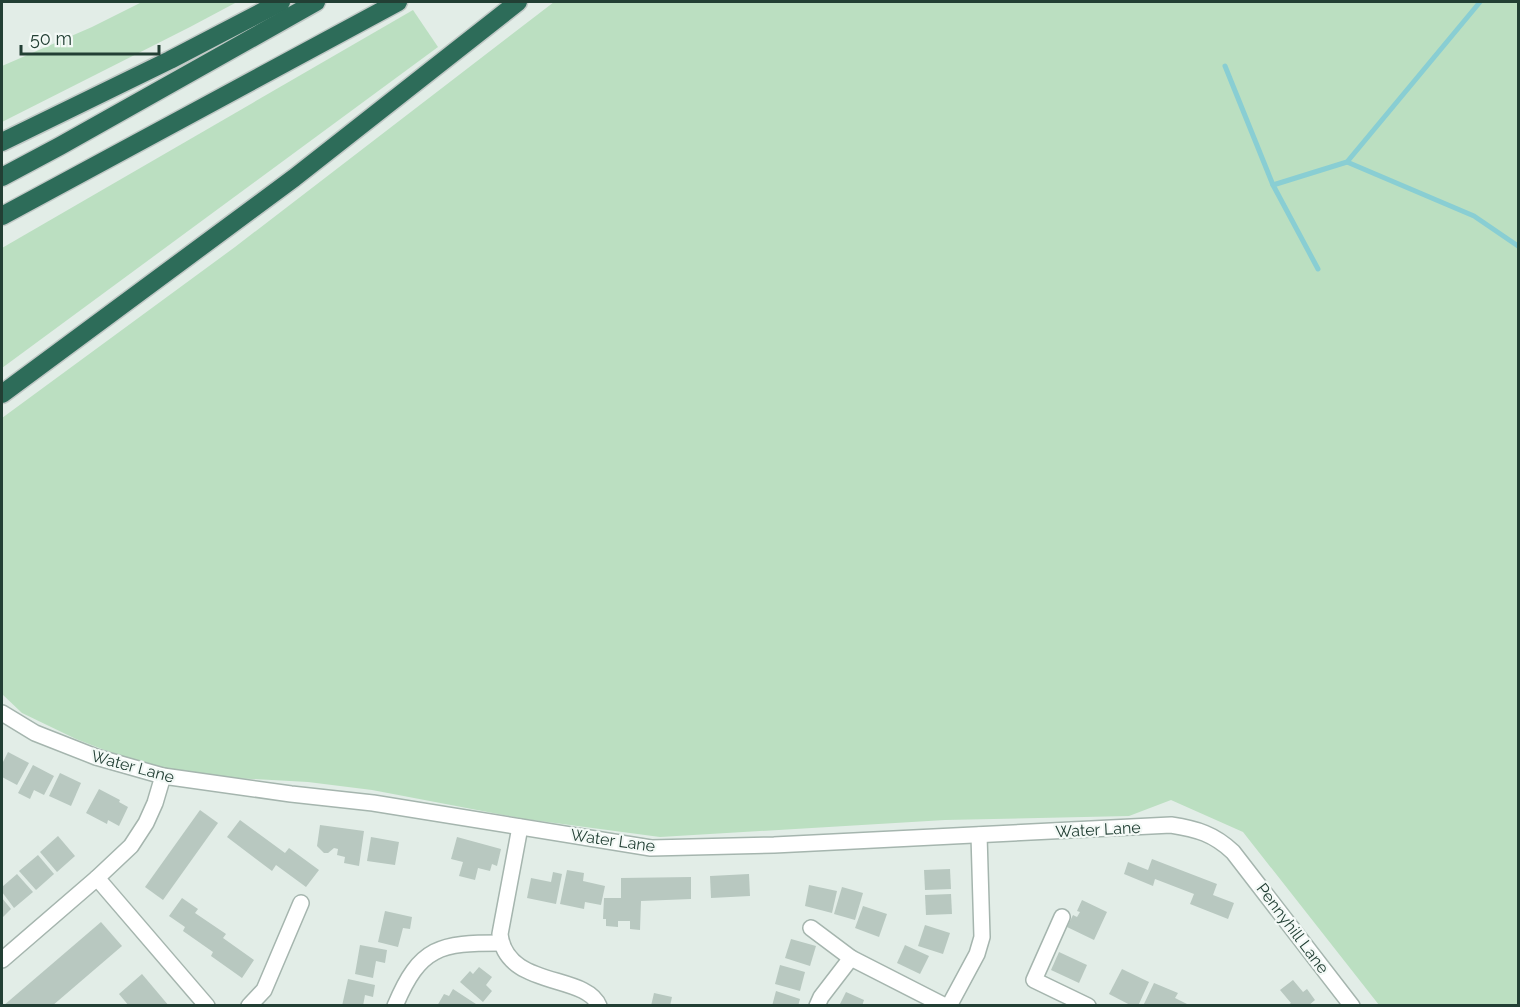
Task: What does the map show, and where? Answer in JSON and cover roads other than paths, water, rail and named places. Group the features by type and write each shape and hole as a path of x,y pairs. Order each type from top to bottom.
{"highway":[{"path":"2,142 170,60 281,2"},
{"path":"2,177 316,2"},
{"path":"2,216 398,2"},
{"path":"2,394 294,178 518,2"}],"street":[{"name":"Water Lane","path":"2,713 35,733 96,758 163,776 373,803 651,848 774,845 1171,825 1208,833 1233,852"},
{"path":"2,960 131,846 146,823 163,776"},
{"path":"520,827 500,934 501,943 506,954 515,963 531,973 583,991 598,1001 599,1005"},
{"path":"812,928 851,958 947,1005 977,954 982,937 979,835"},
{"name":"Pennyhill Lane","path":"1233,852 1352,1005"},
{"path":"97,878 207,1005"},
{"path":"249,1005 264,990 301,903"},
{"path":"1062,917 1034,980 1088,1005"},
{"path":"395,1005 411,971 435,951 462,944 501,943"},
{"path":"817,1005 851,958"}],"waterway":[{"path":"1273,185 1347,162 1480,2"},
{"path":"1225,66 1273,185 1318,269"},
{"path":"1347,162 1474,216 1518,246"}]}
